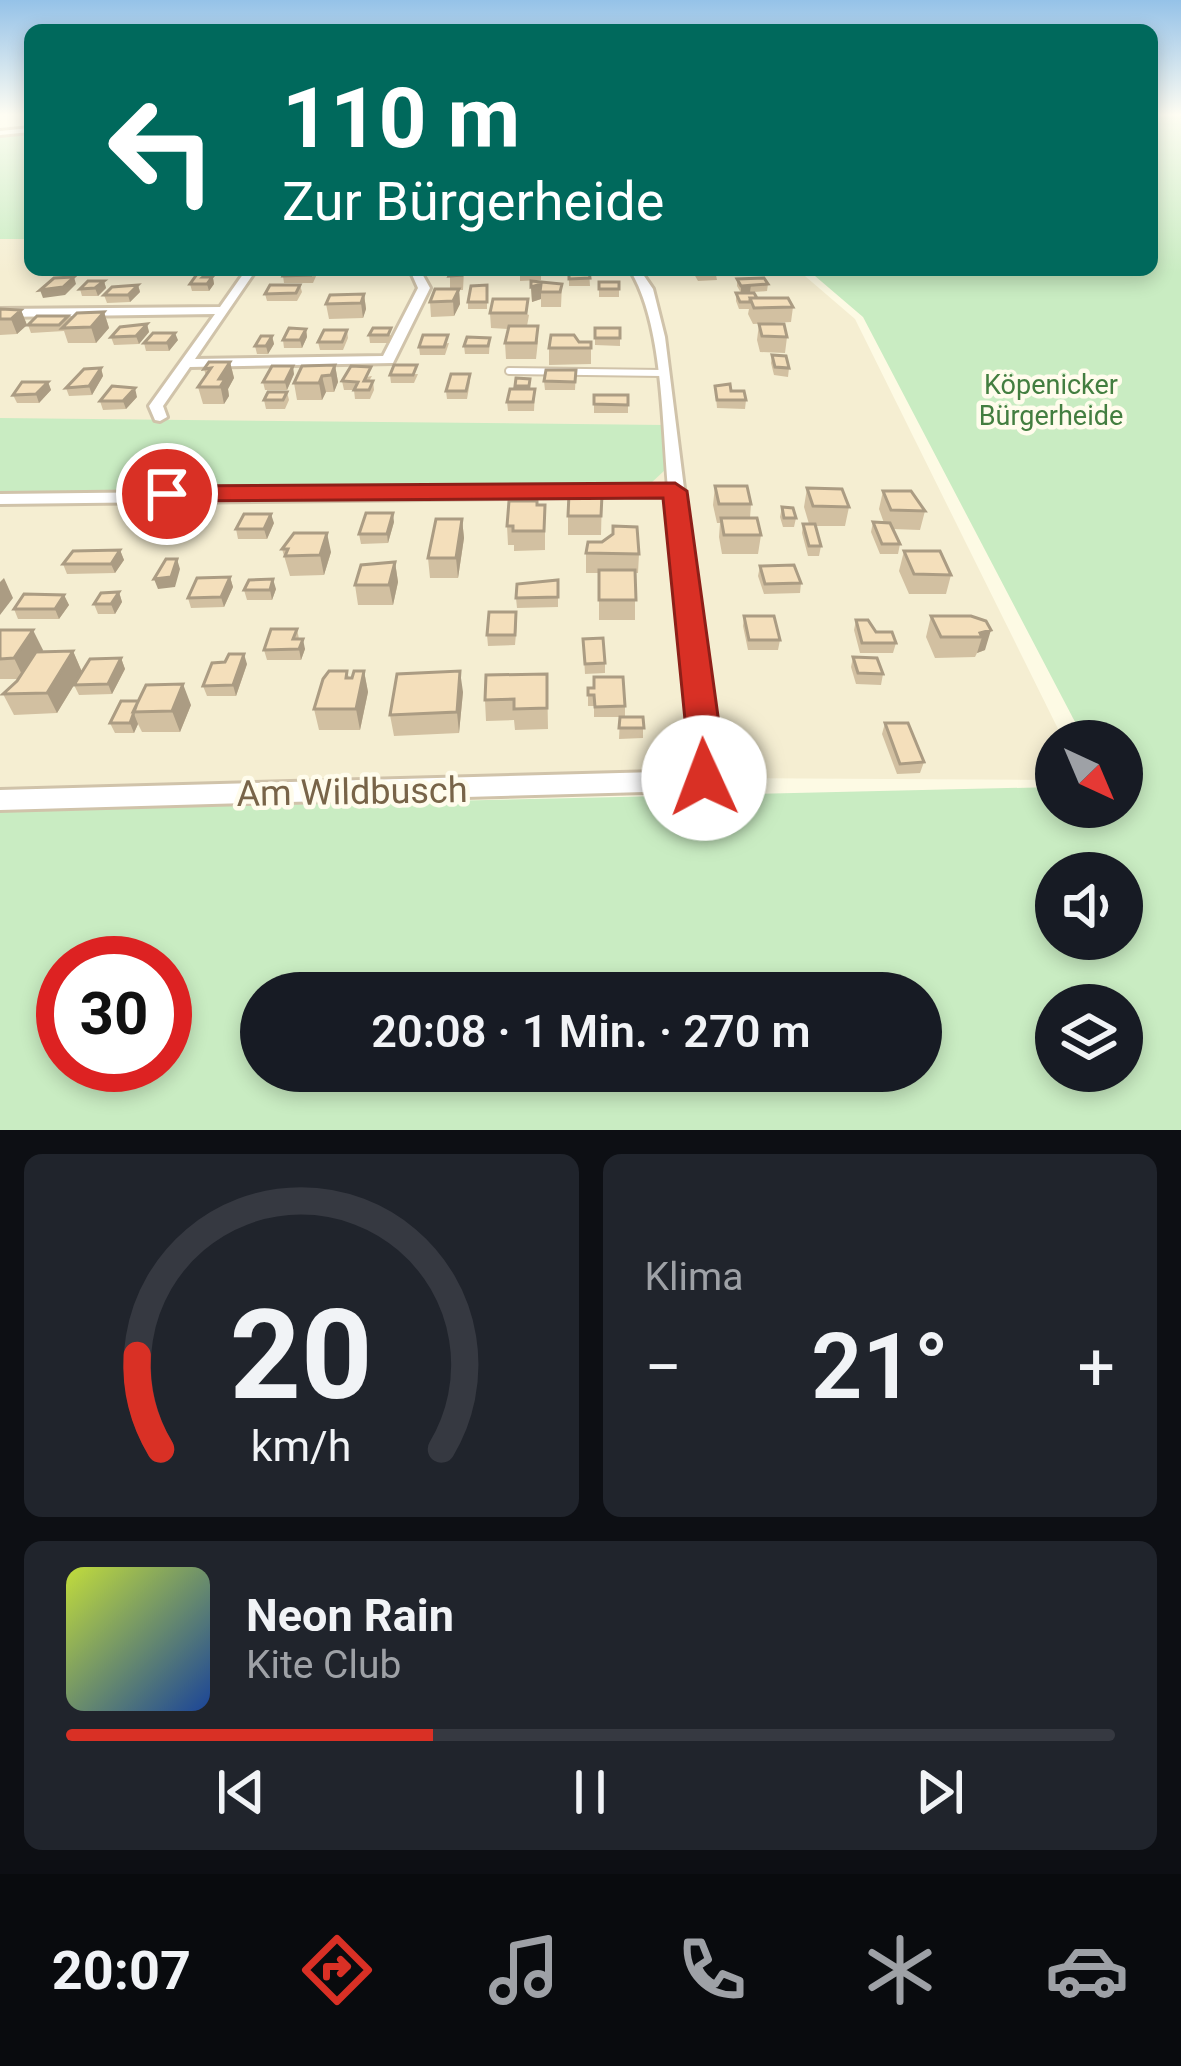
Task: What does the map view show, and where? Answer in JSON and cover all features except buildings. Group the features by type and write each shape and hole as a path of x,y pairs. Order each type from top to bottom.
{"street":[{"path":"160,417 157,406 246,276"},
{"path":"186,363 388,360 424,288 418,276"},
{"path":"0,499 675,491 652,307 638,276"},
{"path":"0,313 223,310"},
{"name":"Am Wildbusch","path":"0,800 704,778 707,760 675,491"}],"lane":[{"path":"509,371 662,373"}],"shaded area":[{"path":"0,239 24,239 24,276 805,276 855,319 1054,720 1035,720 1035,780 704,778 0,800"}],"green space":[{"path":"0,168 24,168 24,239 0,239"},
{"name":"Köpenicker Bürgerheide","path":"1158,168 1181,168 1181,1130 0,1130 0,811 1035,787 1035,828 1143,828 1143,720 1074,720 863,317 815,276 1158,276"},
{"path":"0,418 665,425 666,469 649,485 615,487 0,492"}],"route":[{"path":"167,494 675,491 707,760 704,778"}]}
